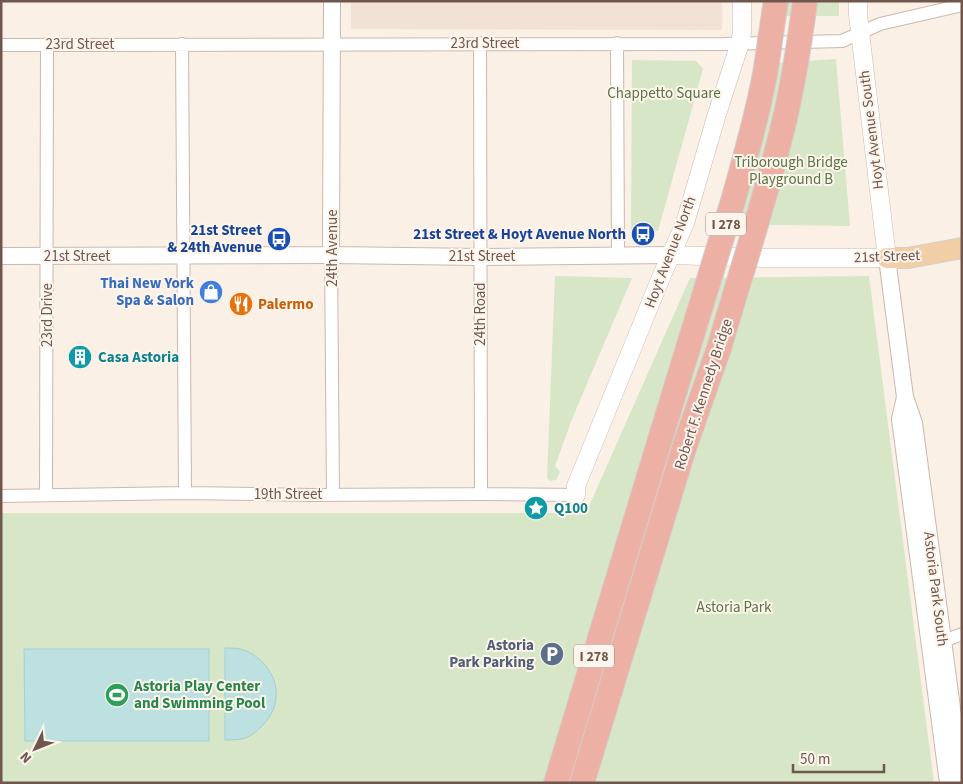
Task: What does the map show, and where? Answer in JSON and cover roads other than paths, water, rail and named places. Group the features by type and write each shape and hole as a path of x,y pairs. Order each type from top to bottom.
{"highway":[{"name":"Robert F. Kennedy Bridge","path":"556,783 733,201 765,74 776,1"},
{"name":"Robert F. Kennedy Bridge","path":"582,783 769,178 785,117 805,1"}],"main road":[{"name":"Hoyt Avenue North","path":"576,495 576,486 685,223 740,43 742,1"},
{"name":"Hoyt Avenue South","path":"858,1 860,33 887,258"},
{"name":"21st Street","path":"671,254 766,258 908,258 962,248"}],"street":[{"name":"24th Avenue","path":"332,1 331,255 333,495"},
{"name":"23rd Street","path":"1,45 740,43 842,41 880,24 962,5"},
{"path":"617,43 618,255"},
{"name":"23rd Drive","path":"46,496 47,44"},
{"path":"182,44 185,493"},
{"name":"24th Road","path":"480,44 481,494"},
{"name":"21st Street","path":"1,256 331,255 480,257 671,254"},
{"name":"Astoria Park South","path":"887,258 905,397 914,423 937,644 948,783"},
{"name":"19th Street","path":"1,496 185,493 576,495"},
{"path":"937,644 962,634"},
{"name":"Astoria Park South","path":"937,644 959,747 962,783"}],"water":[{"path":"225,648 237,648 251,653 266,666 271,674 276,690 274,706 266,721 253,734 240,739 225,740"},
{"name":"Astoria Play Center and Swimming Pool","path":"24,649 209,649 209,741 25,741"}],"place":[{"name":"21st Street & Hoyt Avenue North","path":"643,234"},
{"name":"21st Street & 24th Avenue","path":"279,239"},
{"name":"Thai New York Spa & Salon","path":"211,292"},
{"name":"Palermo","path":"241,304"},
{"name":"Casa Astoria","path":"80,357"},
{"name":"Q100","path":"536,508"},
{"name":"Astoria Park Parking","path":"552,654"},
{"name":"Astoria Play Center and Swimming Pool","path":"117,695"}],"park label":[{"name":"Chappetto Square","path":"664,93"},
{"name":"Triborough Bridge Playground B","path":"791,170"},
{"name":"Astoria Park","path":"734,607"}]}
